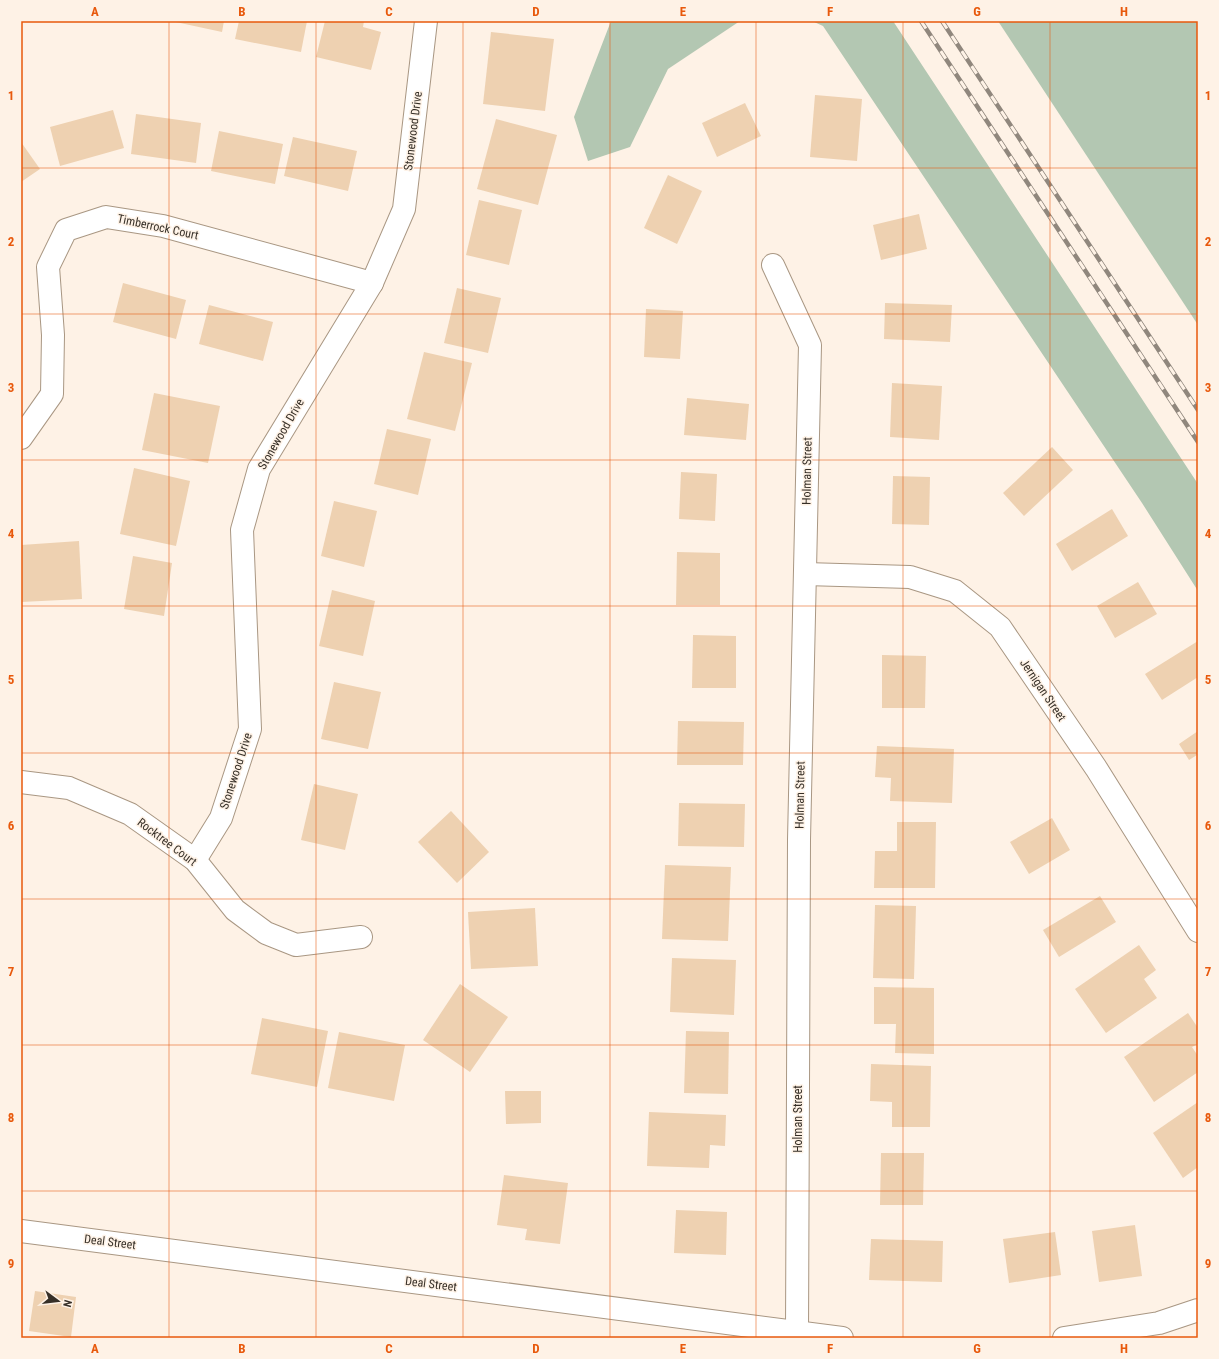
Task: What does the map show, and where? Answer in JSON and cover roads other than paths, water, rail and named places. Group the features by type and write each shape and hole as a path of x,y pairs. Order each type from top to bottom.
{"street":[{"name":"Stonewood Drive","path":"195,860 221,818 250,730 242,530 259,469 372,283 404,209 426,21"},
{"name":"Timberrock Court","path":"21,438 52,394 53,335 48,267 66,230 106,217 163,226 372,283"},
{"name":"Holman Street","path":"773,265 810,346 799,840 797,1333"},
{"name":"Jernigan Street","path":"805,574 910,577 955,591 1000,627 1096,768 1198,931"},
{"name":"Rocktree Court","path":"21,782 69,788 130,814 195,860 235,910 266,933 296,945 361,936"},
{"name":"Deal Street","path":"21,1231 842,1338"},
{"path":"1064,1338 1159,1323 1198,1310"}],"railway":[{"path":"921,21 1198,442"},
{"path":"942,21 1198,410"}]}
